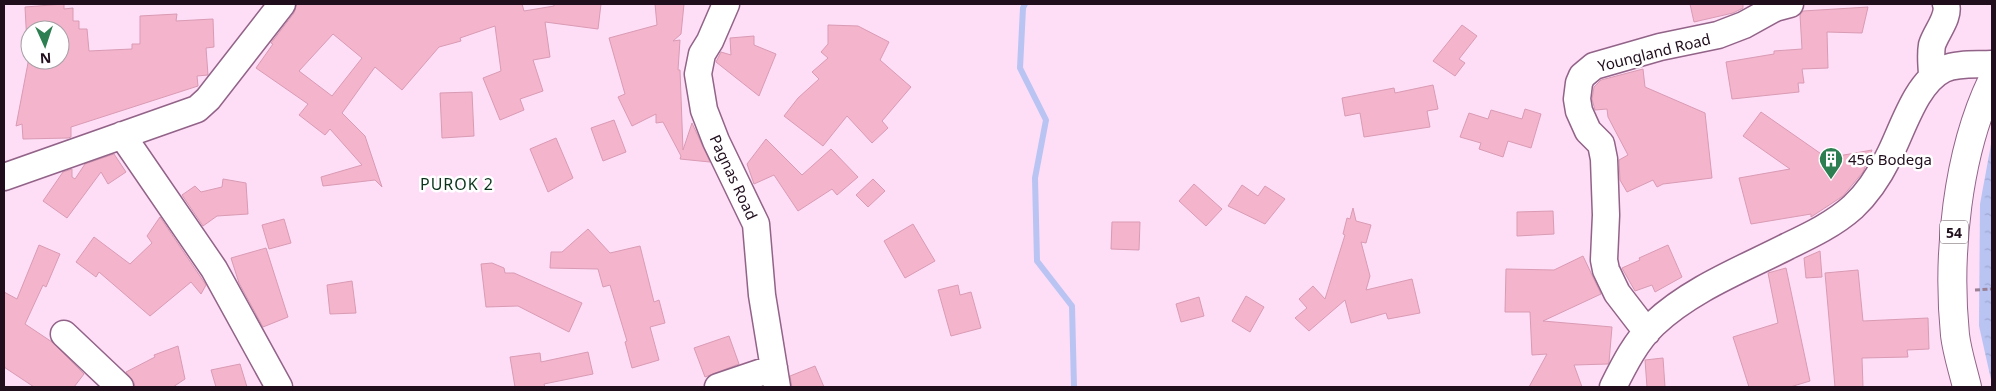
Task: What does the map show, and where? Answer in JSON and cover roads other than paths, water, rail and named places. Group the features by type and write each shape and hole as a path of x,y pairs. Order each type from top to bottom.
{"highway":[{"name":"54","path":"1967,387 1956,337 1952,292 1954,232 1962,181 1973,131 1992,80"}],"street":[{"path":"4,176 197,109 208,99 282,4"},
{"name":"Pagnas Road","path":"726,4 710,41 702,54 698,74 704,110 716,141 756,224 762,294 775,377"},
{"name":"Youngland Road","path":"1646,332 1618,292 1606,270 1604,260 1606,215 1604,159 1601,144 1588,131 1578,111 1577,99 1582,76 1594,66 1660,47 1718,36 1744,25 1775,8 1790,4"},
{"path":"1932,77 1932,46 1946,16 1948,9 1946,4"},
{"path":"1613,387 1625,362 1646,332 1674,308 1701,290 1827,226 1852,208 1870,189 1888,158 1922,90 1932,77 1943,70 1955,66 1992,64"},
{"path":"122,135 214,269 279,387"},
{"path":"64,334 120,387"},
{"path":"718,387 775,377"}],"water":[{"path":"1992,139 1992,384 1979,326 1980,204"}],"waterway":[{"path":"1025,4 1023,8 1020,68 1046,120 1035,178 1037,261 1072,306 1074,387"}],"place":[{"name":"456 Bodega","path":"1831,180"}],"district":[{"name":"PUROK 2","path":"457,184"}]}
